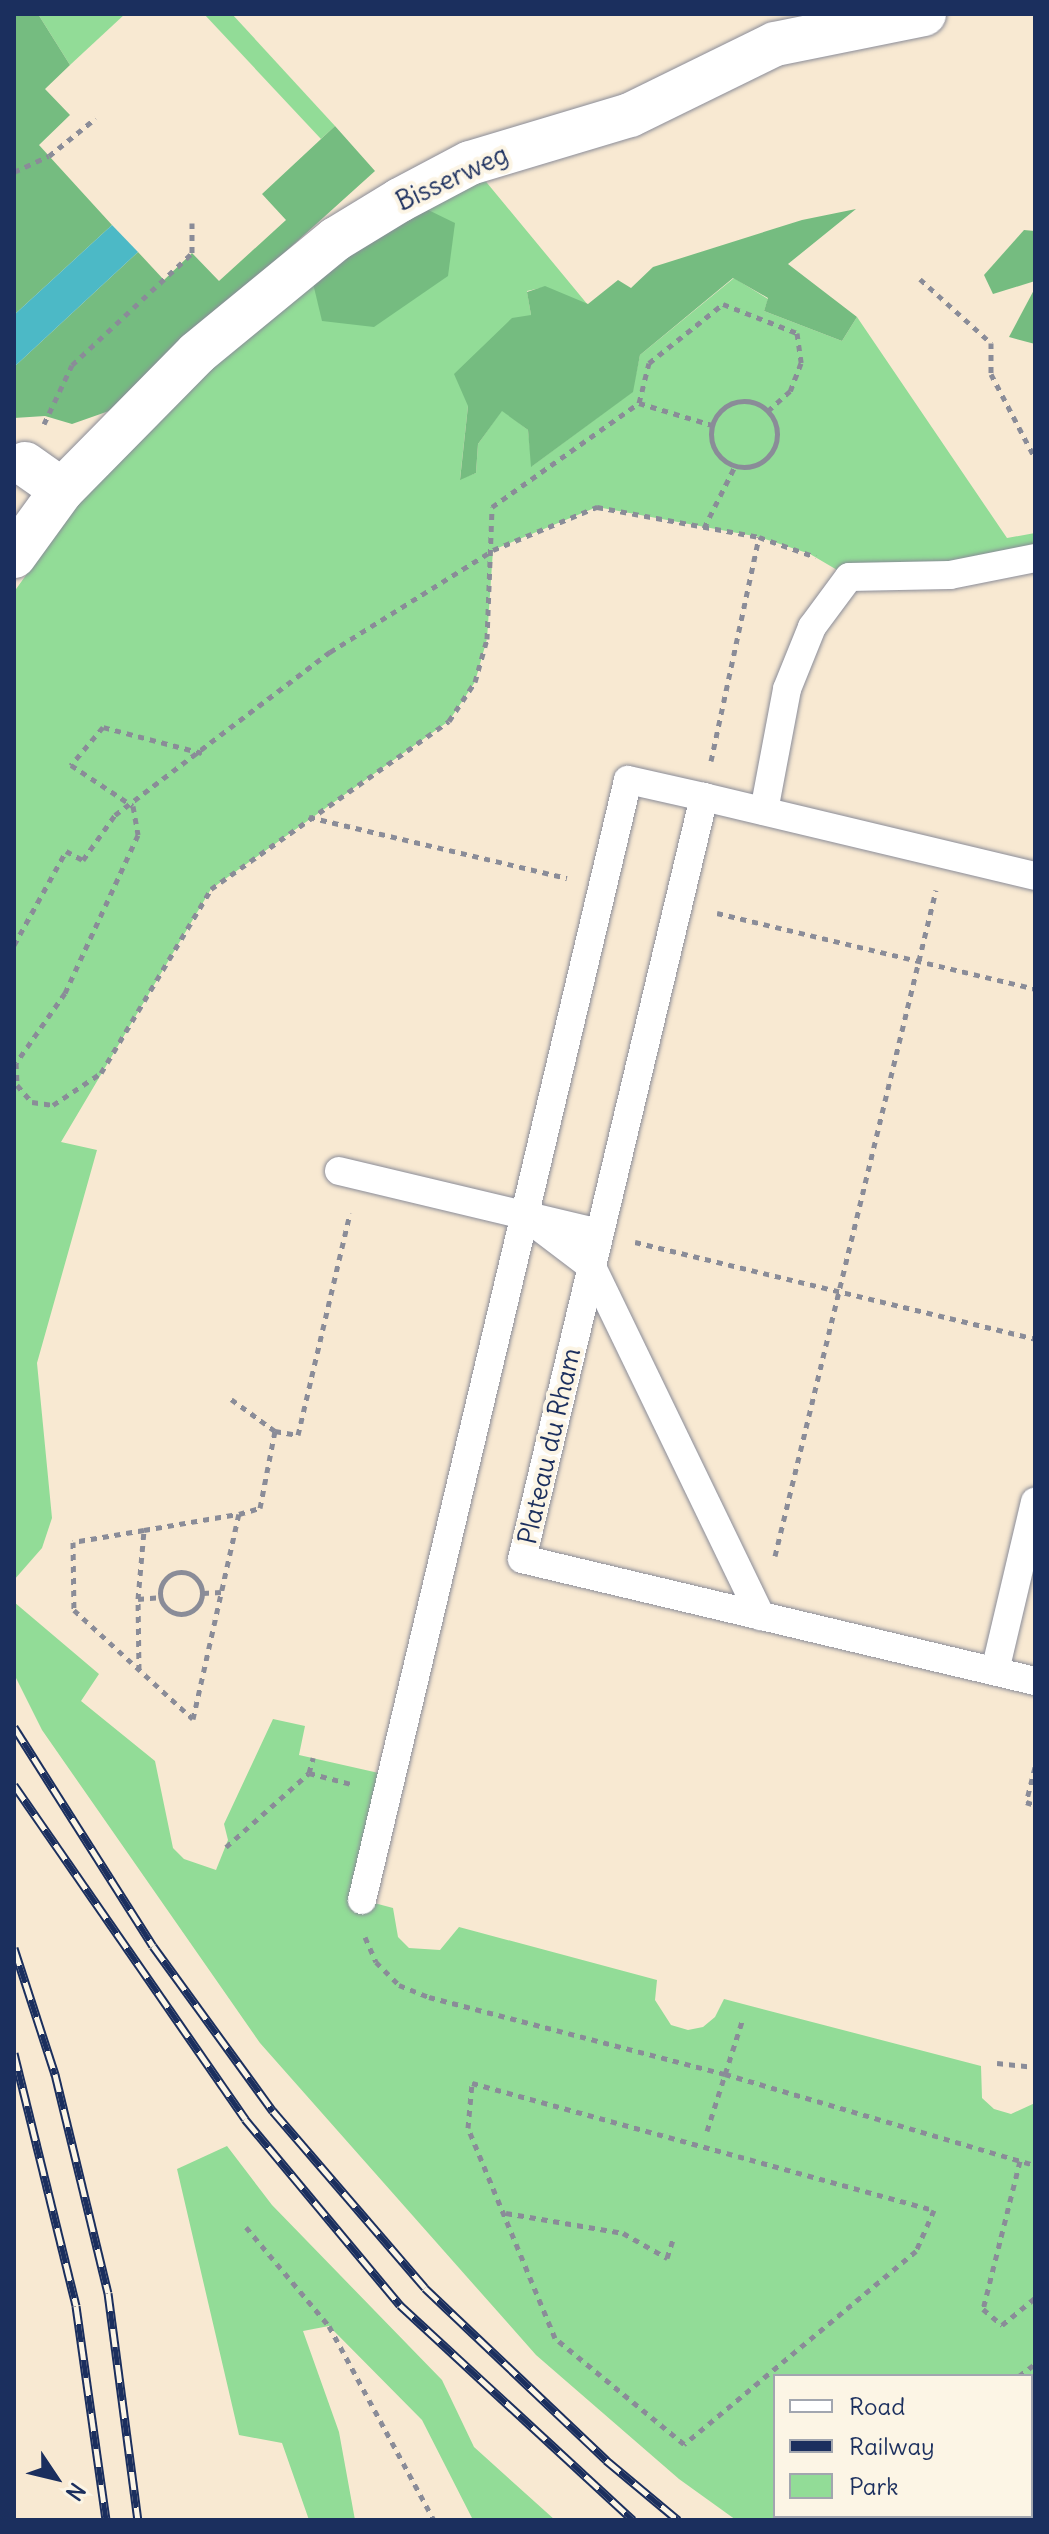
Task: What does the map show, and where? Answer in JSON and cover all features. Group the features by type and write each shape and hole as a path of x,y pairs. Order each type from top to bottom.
{"street":[{"name":"Bisserweg","path":"14,556 62,490 197,353 336,239 400,200 470,163 630,115 775,44 924,14"},
{"path":"25,464 62,490"}],"lane":[{"path":"764,811 787,689 812,627 849,577 950,575 1035,558"},
{"path":"362,1900 628,780 1035,876"},
{"name":"Plateau du Rham","path":"704,797 522,1559 1035,1681"},
{"path":"349,1174 599,1233"},
{"path":"525,1216 592,1267 761,1616"},
{"path":"995,1671 1035,1502"}],"path":[{"path":"14,172 49,156 96,118"},
{"path":"25,464 72,365 192,253 192,223"},
{"path":"920,279 991,343 991,374 1035,458"},
{"path":"202,753 103,727 71,765 133,806 138,835 65,993 16,1063 17,1085 32,1102 53,1105 101,1073 211,889 449,721 475,682 487,639 493,550 492,507 639,403 649,363 723,304 797,333 801,363 790,391 768,411"},
{"path":"736,402 752,402 768,411 776,435 768,458 752,466 735,466 720,458 712,443 712,425 721,411 736,402"},
{"path":"639,403 712,425"},
{"path":"704,528 735,466"},
{"path":"14,945 66,851 83,860 115,815 133,806 330,652 493,550 597,507 759,537 810,554 849,577"},
{"path":"704,797 759,537"},
{"path":"761,1616 945,854"},
{"path":"231,1399 275,1431 298,1435 349,1174"},
{"path":"599,1233 1035,1339"},
{"path":"239,1514 193,1719 74,1610 73,1542 260,1508 275,1431"},
{"path":"139,1670 138,1599 144,1530"},
{"path":"179,1571 200,1582 203,1593 200,1604 183,1615 163,1606 159,1597 161,1584 179,1571"},
{"path":"203,1593 221,1592"},
{"path":"138,1599 159,1597"},
{"path":"226,1847 309,1773 313,1758"},
{"path":"1035,1767 1026,1802 1035,1805"},
{"path":"309,1773 343,1782"},
{"path":"362,1900 363,1932 376,1962 399,1985 725,2074 1035,2165"},
{"path":"707,2131 742,2021"},
{"path":"997,2063 1035,2067"},
{"path":"472,2083 934,2210 916,2251 684,2444 555,2338 505,2213 468,2128 472,2083"},
{"path":"1020,2161 983,2309 1002,2325 1035,2298"},
{"path":"505,2213 623,2233 667,2258 674,2236"},
{"path":"246,2227 329,2326 432,2518"}],"green space":[{"path":"14,14 38,14 70,65 45,89 70,115 39,145 112,225 14,315"},
{"path":"38,14 125,14 70,65"},
{"path":"204,14 232,14 335,126 321,139"},
{"path":"335,126 375,171 109,411 72,424 45,416 14,418 14,367 138,252 164,280 192,253 219,281 286,220 262,194"},
{"path":"478,172 588,305 545,287 527,291 531,315 468,406 460,479 476,473 478,444 502,410 528,430 532,466 632,392 640,355 734,278 768,299 764,311 842,341 857,317 1007,538 1035,533 1035,558 849,577 810,554 759,537 597,507 493,550 487,639 475,682 449,721 211,889 61,1142 97,1150 37,1363 52,1518 42,1548 14,1580 14,592 78,502 209,367 312,279"},
{"path":"420,206 455,223 448,276 374,327 322,321 312,279"},
{"path":"856,209 788,264 857,317 842,341 764,311 768,298 733,278 640,355 633,392 531,467 528,430 502,411 478,444 476,473 460,480 468,406 454,374 512,318 531,315 527,292 545,286 588,304 618,280 631,288 653,267 802,220"},
{"path":"1024,230 1035,231 1035,281 993,294 984,275"},
{"path":"1035,288 1035,344 1009,337"},
{"path":"14,1602 99,1674 81,1701 155,1761 173,1848 184,1859 216,1870 228,1840 224,1824 273,1719 305,1726 299,1755 392,1776 363,1900 393,1908 398,1937 409,1948 440,1950 459,1927 657,1980 655,2000 671,2025 688,2030 703,2027 715,2017 724,1999 981,2066 982,2098 994,2109 1011,2114 1035,2103 1035,2520 994,2518 1033,2518 1033,2374 773,2374 773,2518 811,2518 736,2520 679,2479 536,2355 260,2043 42,1730 14,1674"},
{"path":"227,2146 272,2205 442,2380 474,2447 555,2520 473,2520 422,2420 329,2326 303,2331 339,2432 355,2520 309,2520 282,2443 239,2435 177,2169"},
{"path":"963,2518 973,2520 885,2520"}],"water":[{"path":"112,225 138,252 14,367 14,315"}],"railway":[{"path":"14,1727 153,1946 273,2111 425,2288 606,2460 678,2520"},
{"path":"14,1785 245,2119 400,2305 633,2520"},
{"path":"14,1948 55,2074 108,2293 138,2520"},
{"path":"14,2053 76,2306 106,2520"}]}
